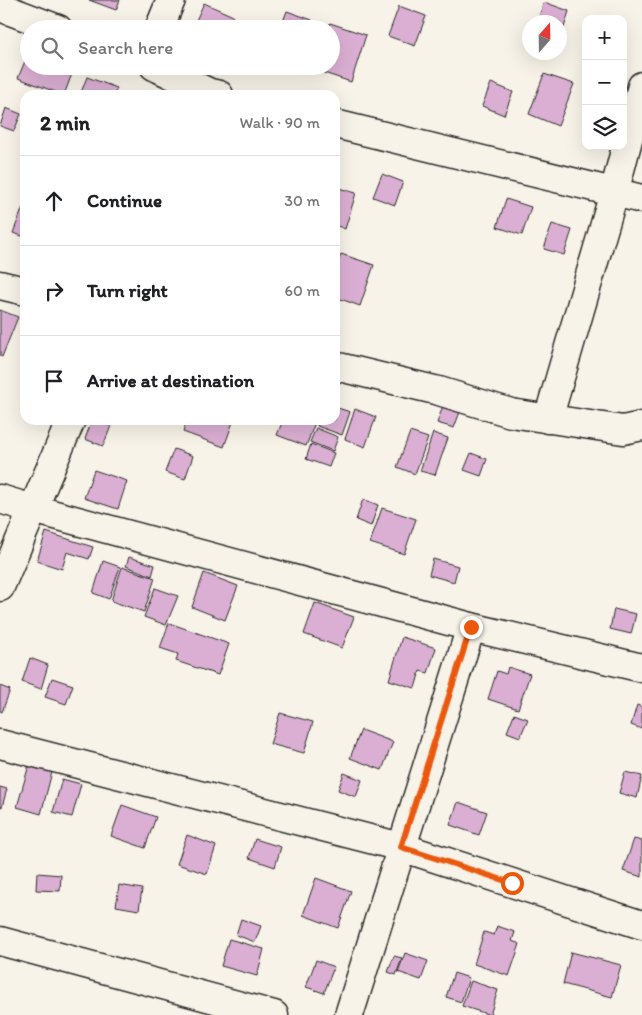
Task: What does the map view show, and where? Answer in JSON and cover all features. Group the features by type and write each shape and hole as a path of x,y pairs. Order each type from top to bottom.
{"street":[{"path":"163,20 171,0"},
{"path":"0,7 34,20"},
{"path":"173,75 205,90"},
{"path":"548,419 614,192 642,86"},
{"path":"340,125 642,199"},
{"path":"0,285 20,290"},
{"path":"340,367 439,391 511,413 623,430 642,426"},
{"path":"0,587 69,425"},
{"path":"0,499 471,627 642,668"},
{"path":"349,1015 471,627"},
{"path":"0,744 401,847 642,925"},
{"path":"0,941 274,1015"}],"building":[{"path":"89,0 120,0 116,10"},
{"path":"544,2 569,11 567,18 567,15 539,15"},
{"path":"204,3 233,16 231,20 196,20"},
{"path":"399,6 426,16 415,46 388,36"},
{"path":"287,11 312,20 284,20"},
{"path":"340,26 366,35 351,82 330,75 340,75"},
{"path":"20,73 20,75 72,75 66,90 50,90 18,78"},
{"path":"544,74 574,84 558,126 529,114"},
{"path":"87,77 117,88 116,90 82,90"},
{"path":"491,83 513,92 504,115 482,106"},
{"path":"6,108 20,114 14,131 0,126"},
{"path":"382,174 403,182 395,205 373,197"},
{"path":"340,188 356,193 345,229 340,227"},
{"path":"506,199 531,207 522,235 497,227"},
{"path":"20,215 20,235 13,233"},
{"path":"552,224 572,230 564,255 544,249"},
{"path":"341,254 374,265 360,306 340,299"},
{"path":"0,310 18,317 2,357 0,356"},
{"path":"444,403 461,409 454,428 437,423"},
{"path":"340,409 350,412 342,435 317,426 340,425"},
{"path":"355,409 376,417 365,447 345,439"},
{"path":"90,425 111,426 103,446 85,439"},
{"path":"185,425 232,425 224,447 183,432"},
{"path":"281,425 314,425 306,446 277,435"},
{"path":"316,428 338,437 333,451 310,442"},
{"path":"410,432 428,438 415,474 397,467"},
{"path":"433,433 448,438 435,475 420,471"},
{"path":"311,444 334,453 329,467 306,459"},
{"path":"174,449 193,456 185,479 165,472"},
{"path":"471,453 487,459 481,476 464,470"},
{"path":"94,470 127,481 118,509 84,498"},
{"path":"363,499 378,505 371,526 356,520"},
{"path":"382,508 416,519 404,554 370,543"},
{"path":"46,532 93,547 89,559 67,552 62,569 37,561"},
{"path":"129,557 155,565 152,576 126,566"},
{"path":"433,559 458,566 454,582 429,575"},
{"path":"103,561 120,567 109,599 93,593"},
{"path":"122,567 155,578 144,612 111,601"},
{"path":"204,573 238,586 225,620 192,607"},
{"path":"155,588 178,596 166,625 144,617"},
{"path":"315,603 354,617 342,648 304,634"},
{"path":"614,609 636,614 631,634 610,629"},
{"path":"169,623 229,644 218,675 176,661 178,654 160,648"},
{"path":"402,637 436,648 428,673 420,671 415,688 389,680"},
{"path":"30,658 48,665 41,689 22,682"},
{"path":"508,667 530,674 518,709 488,699 497,671 506,674"},
{"path":"52,678 73,685 66,704 45,697"},
{"path":"0,686 10,690 2,712 0,711"},
{"path":"637,705 642,707 642,729 631,725"},
{"path":"280,713 313,722 304,753 270,744"},
{"path":"514,714 528,719 520,737 507,732"},
{"path":"361,730 393,742 382,770 350,758"},
{"path":"29,765 52,772 41,814 17,807"},
{"path":"625,772 642,776 637,798 619,793"},
{"path":"344,773 362,780 356,797 338,790"},
{"path":"62,779 81,784 72,817 53,812"},
{"path":"0,787 7,789 2,807 0,806"},
{"path":"458,802 487,812 479,835 450,825"},
{"path":"122,805 156,817 145,848 111,836"},
{"path":"187,835 216,846 207,874 177,864"},
{"path":"255,839 281,847 275,867 249,858"},
{"path":"634,839 642,841 642,877 623,871"},
{"path":"37,873 61,875 60,891 36,890"},
{"path":"316,878 351,891 338,928 303,915"},
{"path":"119,885 142,889 139,910 116,906"},
{"path":"241,919 261,926 255,942 236,935"},
{"path":"497,926 515,932 512,941 520,944 509,976 474,964 484,932 494,935"},
{"path":"229,939 264,949 257,976 221,966"},
{"path":"571,952 621,965 612,997 563,984"},
{"path":"405,953 428,961 421,980 398,972"},
{"path":"394,956 402,958 396,975 388,972"},
{"path":"316,960 334,967 324,993 306,987"},
{"path":"454,973 469,978 461,1002 446,997"},
{"path":"471,981 498,990 490,1015 462,1006"}],"route":[{"path":"471,627 401,847 512,883"}]}
